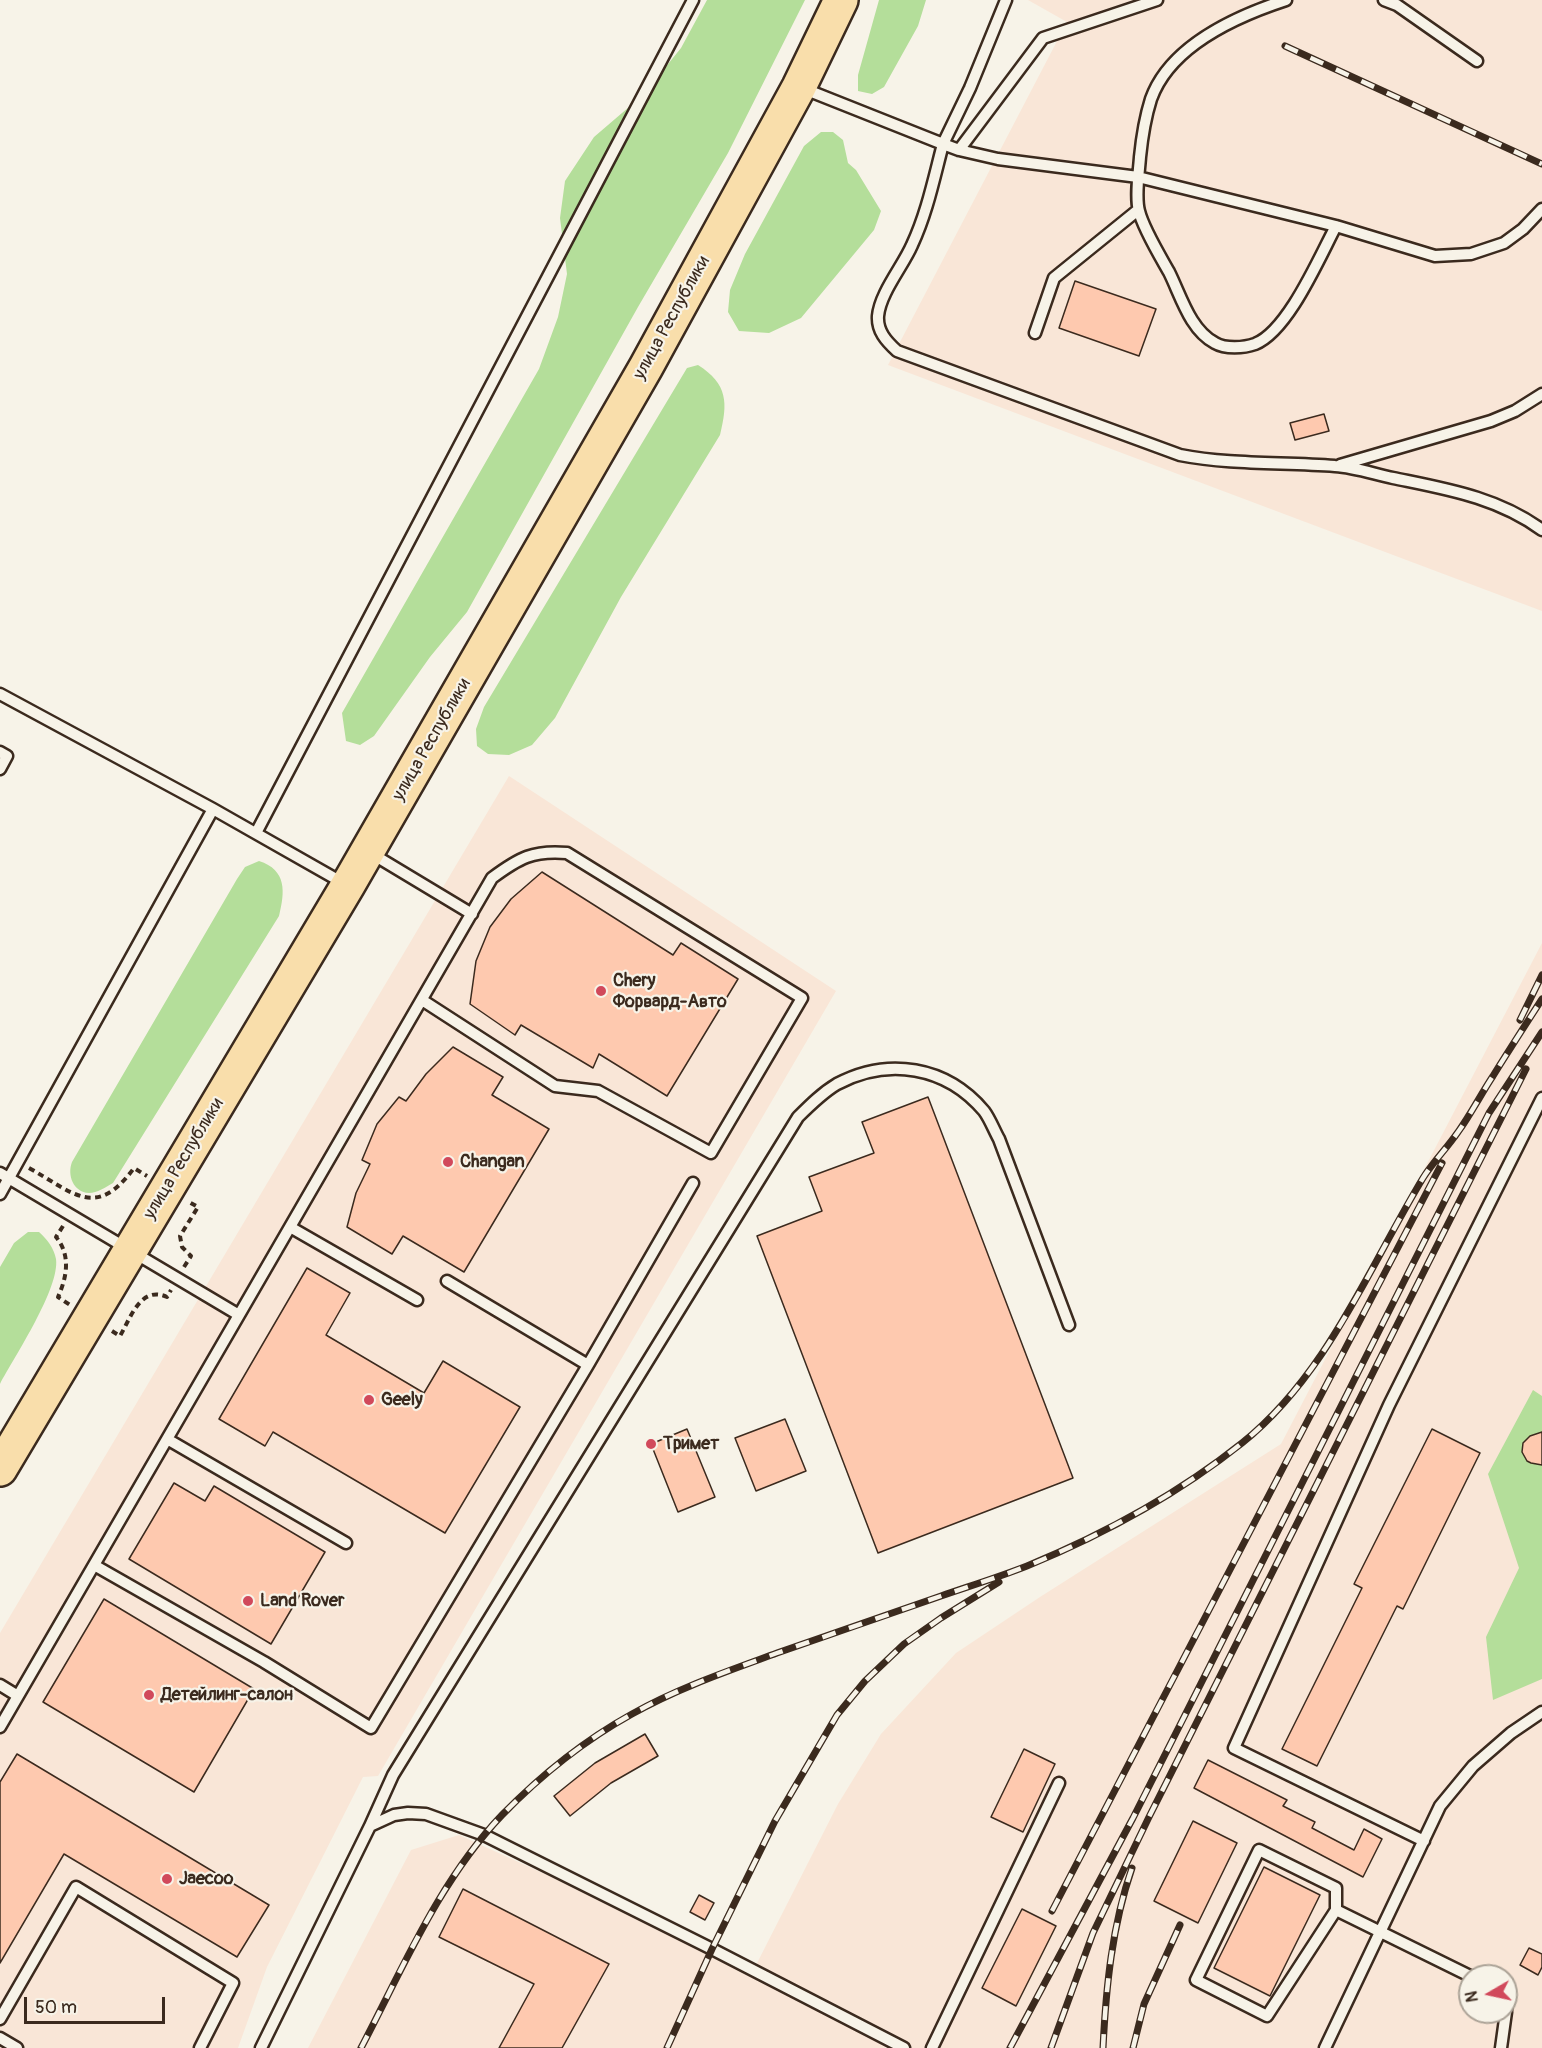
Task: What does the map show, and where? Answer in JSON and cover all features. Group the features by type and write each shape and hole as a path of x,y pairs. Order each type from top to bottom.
{"main road":[{"name":"улица Республики","path":"0,1469 368,852 646,367 799,87 841,0"}],"lane":[{"path":"256,833 693,0"},
{"path":"1006,0 970,88 943,144 922,220 912,246 882,301 878,315 880,329 886,341 897,351 1180,455 1237,463 1338,466 1481,499 1500,505 1524,517 1542,530"},
{"path":"959,150 1043,38 1157,0"},
{"path":"1286,0 1253,11 1222,27 1185,52 1167,72 1152,97 1143,130 1138,177 1138,210 1197,330 1216,344 1239,347 1255,344 1275,330 1292,307 1336,226"},
{"path":"1384,0 1397,5 1477,61"},
{"path":"799,87 959,150 1009,161 1138,177 1336,226 1435,256 1471,254 1504,243 1523,229 1542,209"},
{"path":"1035,333 1054,278 1138,210"},
{"path":"1338,466 1491,421 1515,411 1542,394"},
{"path":"0,694 348,885"},
{"path":"0,752 7,756 0,769"},
{"path":"0,1194 5,1176 19,1162 213,809"},
{"path":"0,1727 492,878 510,864 530,854 547,851 567,853 802,998 711,1154 598,1091 555,1086 422,999"},
{"path":"368,852 472,914"},
{"path":"261,2048 393,1775 798,1117 818,1097 860,1074 883,1068 927,1072 945,1079 968,1095 985,1112 999,1139 1070,1325"},
{"path":"1424,1841 1234,1748 1389,1406 1542,1098"},
{"path":"5,1176 239,1315"},
{"path":"94,1565 264,1662 371,1728 588,1365 693,1183"},
{"path":"290,1227 417,1300"},
{"path":"447,1281 588,1365"},
{"path":"167,1438 346,1543"},
{"path":"0,1685 18,1696"},
{"path":"1325,2048 1440,1806 1473,1766 1511,1733 1542,1713"},
{"path":"932,2048 1059,1782"},
{"path":"370,1826 394,1815 426,1814 484,1835 903,2048"},
{"path":"1258,1850 1336,1888 1336,1910 1267,2016 1196,1980 1258,1850"},
{"path":"0,2019 76,1887 233,1983 200,2048"},
{"path":"1336,1910 1458,1970"},
{"path":"1501,2048 1504,2024"},
{"path":"0,2038 16,2048"}],"path":[{"path":"19,1162 87,1199 111,1193 134,1168"},
{"path":"191,1256 182,1247 180,1236 198,1208"},
{"path":"56,1237 65,1252 67,1272 58,1297"},
{"path":"120,1336 143,1298 154,1293 167,1297"}],"shaded area":[{"path":"1028,0 1542,0 1542,611 888,365 1067,22"},
{"path":"509,776 836,991 378,1776 363,1777 267,1967 238,2048 0,2048 0,1633"},
{"path":"1542,943 1542,2048 308,2048 411,1850 459,1835 754,1969 838,1804 881,1734 956,1653 1281,1444"}],"green space":[{"path":"707,0 805,0 728,153 638,307 467,612 430,657 374,736 360,745 346,741 342,713 539,369 558,317 567,274 560,218 565,181 594,137 643,95 681,48"},
{"path":"879,0 926,0 918,26 884,87 872,94 858,91 858,75"},
{"path":"821,132 833,132 843,140 848,163 856,170 881,211 874,230 801,318 769,333 739,331 728,312 730,290 745,254 804,146"},
{"path":"698,365 715,379 723,395 724,413 720,435 621,597 555,718 532,745 509,755 488,754 477,746 476,729 484,707 687,368"},
{"path":"259,861 275,870 282,883 279,916 113,1183 92,1193 79,1190 71,1177 72,1162 237,879 245,867"},
{"path":"28,1232 39,1232 50,1244 56,1259 55,1272 44,1304 0,1384 0,1267 14,1243"},
{"path":"1533,1390 1542,1396 1542,1679 1493,1700 1486,1637 1519,1568 1488,1474"}],"building":[{"path":"1075,281 1156,309 1139,356 1059,328"},
{"path":"1324,414 1329,431 1295,440 1290,423"},
{"name":"Chery Форвард-Авто","path":"542,872 673,955 681,943 738,979 667,1096 599,1054 593,1068 521,1025 515,1035 470,1004 476,961 490,927 511,899"},
{"name":"Changan","path":"453,1047 503,1077 492,1095 549,1129 464,1272 403,1236 392,1254 347,1227 356,1193 370,1164 362,1160 377,1124 399,1097 406,1101 426,1074"},
{"path":"928,1097 1073,1478 878,1553 757,1236 822,1211 809,1177 874,1153 862,1122"},
{"name":"Geely","path":"307,1268 350,1293 326,1335 424,1393 443,1361 520,1407 445,1533 273,1432 265,1446 219,1419"},
{"path":"785,1419 806,1471 756,1491 735,1438"},
{"path":"687,1429 715,1497 678,1512 651,1444"},
{"path":"1432,1429 1480,1453 1403,1609 1397,1606 1317,1766 1282,1749 1362,1588 1354,1584"},
{"path":"1542,1432 1542,1465 1527,1461 1522,1452 1523,1443 1530,1436"},
{"name":"Land Rover","path":"174,1483 205,1501 214,1486 325,1552 271,1644 129,1559"},
{"name":"Детейлинг-салон","path":"104,1599 254,1689 194,1792 43,1702"},
{"path":"645,1734 658,1756 611,1783 570,1816 554,1796 595,1763"},
{"path":"1024,1749 1055,1764 1023,1832 991,1817"},
{"name":"Jaecoo","path":"17,1754 269,1905 237,1957 64,1854 0,1963 0,1782"},
{"path":"1208,1760 1287,1800 1283,1806 1315,1822 1312,1828 1354,1850 1364,1829 1382,1839 1363,1877 1194,1788"},
{"path":"1193,1821 1237,1843 1198,1923 1154,1901"},
{"path":"1264,1867 1320,1895 1270,1996 1214,1968"},
{"path":"463,1889 609,1964 562,2048 499,2048 534,1984 439,1937"},
{"path":"699,1895 714,1903 705,1920 690,1912"},
{"path":"1022,1909 1056,1926 1016,2006 982,1988"},
{"path":"1529,1948 1542,1954 1542,1967 1538,1975 1520,1965"}],"railway":[{"path":"1285,46 1542,164"},
{"path":"1520,1020 1542,975"},
{"path":"361,2048 407,1957 459,1868 502,1815 532,1786 597,1735 649,1705 703,1681 1006,1574 1055,1554 1111,1527 1166,1496 1242,1443 1272,1416 1322,1353 1344,1319 1423,1178 1463,1125 1542,999"},
{"path":"1010,2048 1133,1818 1489,1113 1542,1032"},
{"path":"1051,2048 1093,1933 1149,1817 1526,1069"},
{"path":"1052,1911 1442,1163"},
{"path":"667,2048 712,1949 775,1821 837,1715 865,1681 904,1644 999,1582"},
{"path":"1103,2048 1111,1957 1119,1912 1132,1868"},
{"path":"1133,2048 1144,2004 1180,1925"}],"place":[{"name":"Chery Форвард-Авто","path":"601,991"},
{"name":"Changan","path":"448,1162"},
{"name":"Geely","path":"369,1400"},
{"name":"Тримет","path":"651,1444"},
{"name":"Land Rover","path":"248,1601"},
{"name":"Детейлинг-салон","path":"149,1695"},
{"name":"Jaecoo","path":"167,1879"}]}
